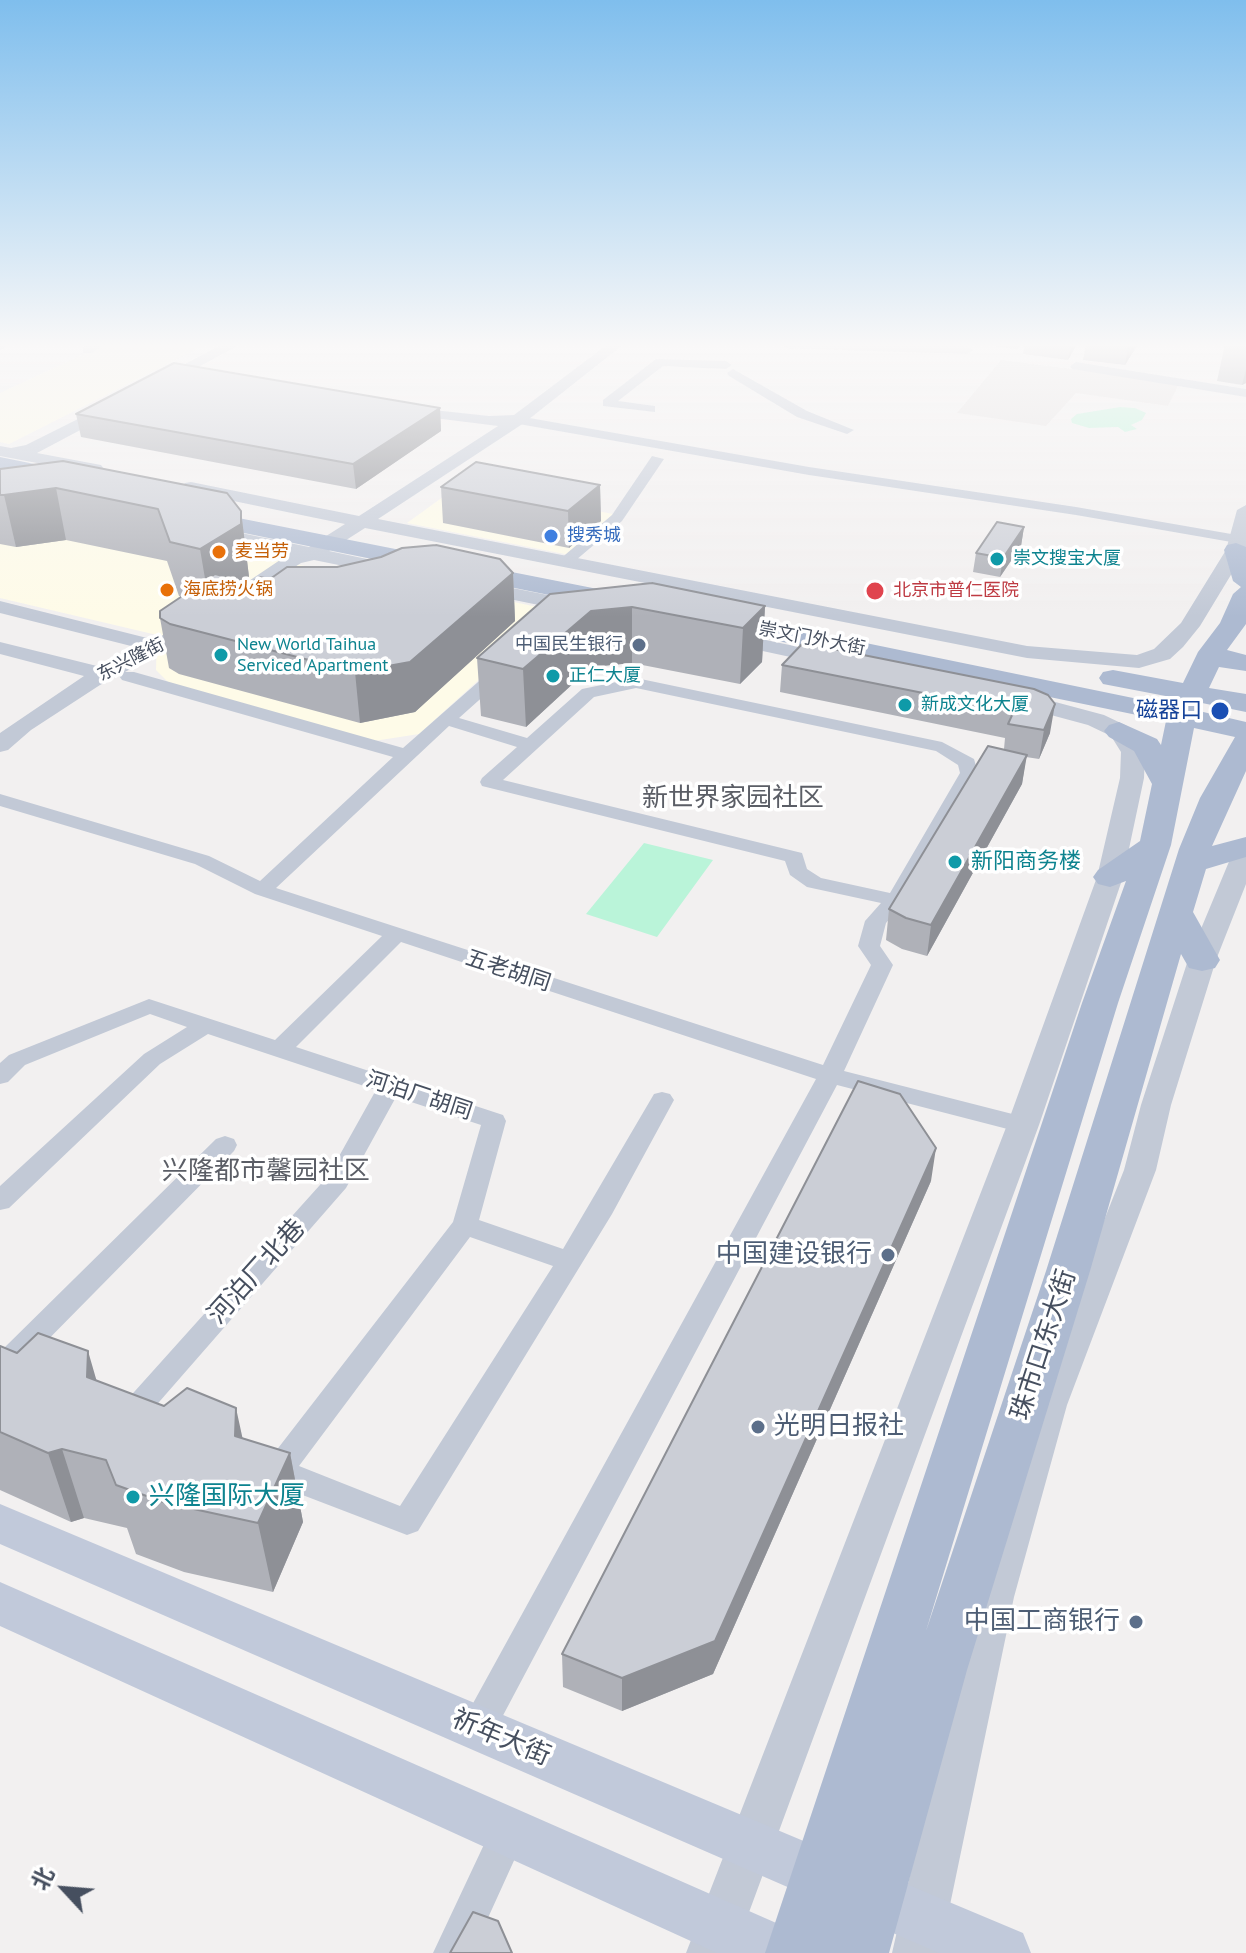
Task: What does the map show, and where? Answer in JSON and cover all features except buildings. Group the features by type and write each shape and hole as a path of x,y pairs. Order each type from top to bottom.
{"main road":[{"path":"3,456 111,479"},
{"path":"0,477 78,493"},
{"name":"崇文门外大街","path":"168,504 337,537 566,570 1039,666 1086,684"},
{"name":"崇文门外大街","path":"337,537 634,612"},
{"path":"1236,545 1246,581"},
{"name":"珠市口东大街","path":"858,1953 940,1670 1068,1271 1177,913 1169,774 1186,705 1212,652 1233,624 1246,594"},
{"name":"崇文门外大街","path":"696,624 807,638 1086,684 1186,705 1246,731"},
{"path":"807,638 848,663"},
{"path":"1212,652 1221,659 1246,663"},
{"path":"1039,666 1111,668 1139,662"},
{"name":"崇文门外大街","path":"1186,705 1246,703"},
{"path":"1119,731 1146,745 1169,774 1184,761 1199,764 1236,760"},
{"name":"珠市口东大街","path":"796,1953 1100,1003 1173,854 1236,760"},
{"path":"1110,877 1173,854 1246,850"},
{"path":"1177,913 1202,960"},
{"name":"祈年大街","path":"0,1523 873,1897 920,1936 1003,1953"},
{"path":"0,1603 509,1832 715,1940 779,1953"}],"street":[{"path":"3,456 31,449 55,435"},
{"path":"337,537 495,435"},
{"path":"604,435 809,471 1076,511 1236,545"},
{"path":"566,570 617,518 657,459"},
{"name":"崇文门外大街","path":"168,504 337,537 572,606 634,612"},
{"path":"1139,662 1162,654 1190,626 1236,545 1246,510"},
{"name":"东兴隆街","path":"0,745 23,725 97,677 158,647 294,559 337,537"},
{"name":"东兴隆街","path":"0,764 41,732 310,562 337,537"},
{"name":"崇文门外大街","path":"566,570 1027,652 1139,662"},
{"path":"549,627 572,606"},
{"path":"0,607 158,647"},
{"name":"崇文门外大街","path":"696,624 848,663 1071,712 1119,731"},
{"path":"0,648 97,677"},
{"path":"0,657 97,677"},
{"path":"262,890 515,658"},
{"path":"128,676 406,755"},
{"path":"478,1728 830,1075 882,965 869,946 876,921 896,900 969,773 967,763 942,747 636,683 588,693 527,744 489,782 795,857 797,871 814,883 896,900"},
{"path":"448,720 527,744"},
{"path":"715,1940 1023,1125 1110,877 1132,778 1133,752 1119,731"},
{"name":"五老胡同","path":"0,800 202,860 262,890 830,1075 1023,1125"},
{"name":"珠市口东大街","path":"920,1936 994,1597 1049,1405 1140,1170 1156,1105 1202,960 1246,850"},
{"path":"280,1049 396,935"},
{"name":"河泊厂胡同","path":"6,1064 149,1006 494,1121 465,1225 277,1472"},
{"path":"0,1201 152,1059 206,1025"},
{"name":"河泊厂北巷","path":"136,1409 337,1182 390,1087"},
{"path":"249,1459 407,1522 569,1261 662,1100"},
{"path":"41,1368 7,1354 225,1145"},
{"path":"465,1225 569,1261"},
{"path":"109,1397 164,1421"},
{"path":"452,1953 509,1832"}],"shaded area":[{"path":"0,435 27,435 9,444 0,442"},
{"name":"搜秀城","path":"472,476 510,494 613,514 570,555 407,523"},
{"path":"0,494 273,550 279,561 321,569 345,566 542,608 548,617 419,734 374,741 169,683 156,670 157,635 0,598"}],"green space":[{"path":"644,843 713,860 657,937 586,914"}],"place":[{"name":"搜秀城","path":"551,536"},
{"name":"麦当劳","path":"219,552"},
{"name":"崇文搜宝大厦","path":"997,559"},
{"name":"海底捞火锅","path":"167,590"},
{"name":"北京市普仁医院","path":"875,591"},
{"name":"中国民生银行","path":"639,645"},
{"name":"New World Taihua Serviced Apartment","path":"221,655"},
{"name":"正仁大厦","path":"553,676"},
{"name":"新成文化大厦","path":"905,705"},
{"name":"磁器口","path":"1220,711"},
{"name":"新阳商务楼","path":"955,862"},
{"name":"中国建设银行","path":"888,1255"},
{"name":"光明日报社","path":"758,1427"},
{"name":"兴隆国际大厦","path":"133,1497"},
{"name":"中国工商银行","path":"1136,1622"}],"district":[{"name":"新世界家园社区","path":"733,799"},
{"name":"兴隆都市馨园社区","path":"266,1172"}]}
